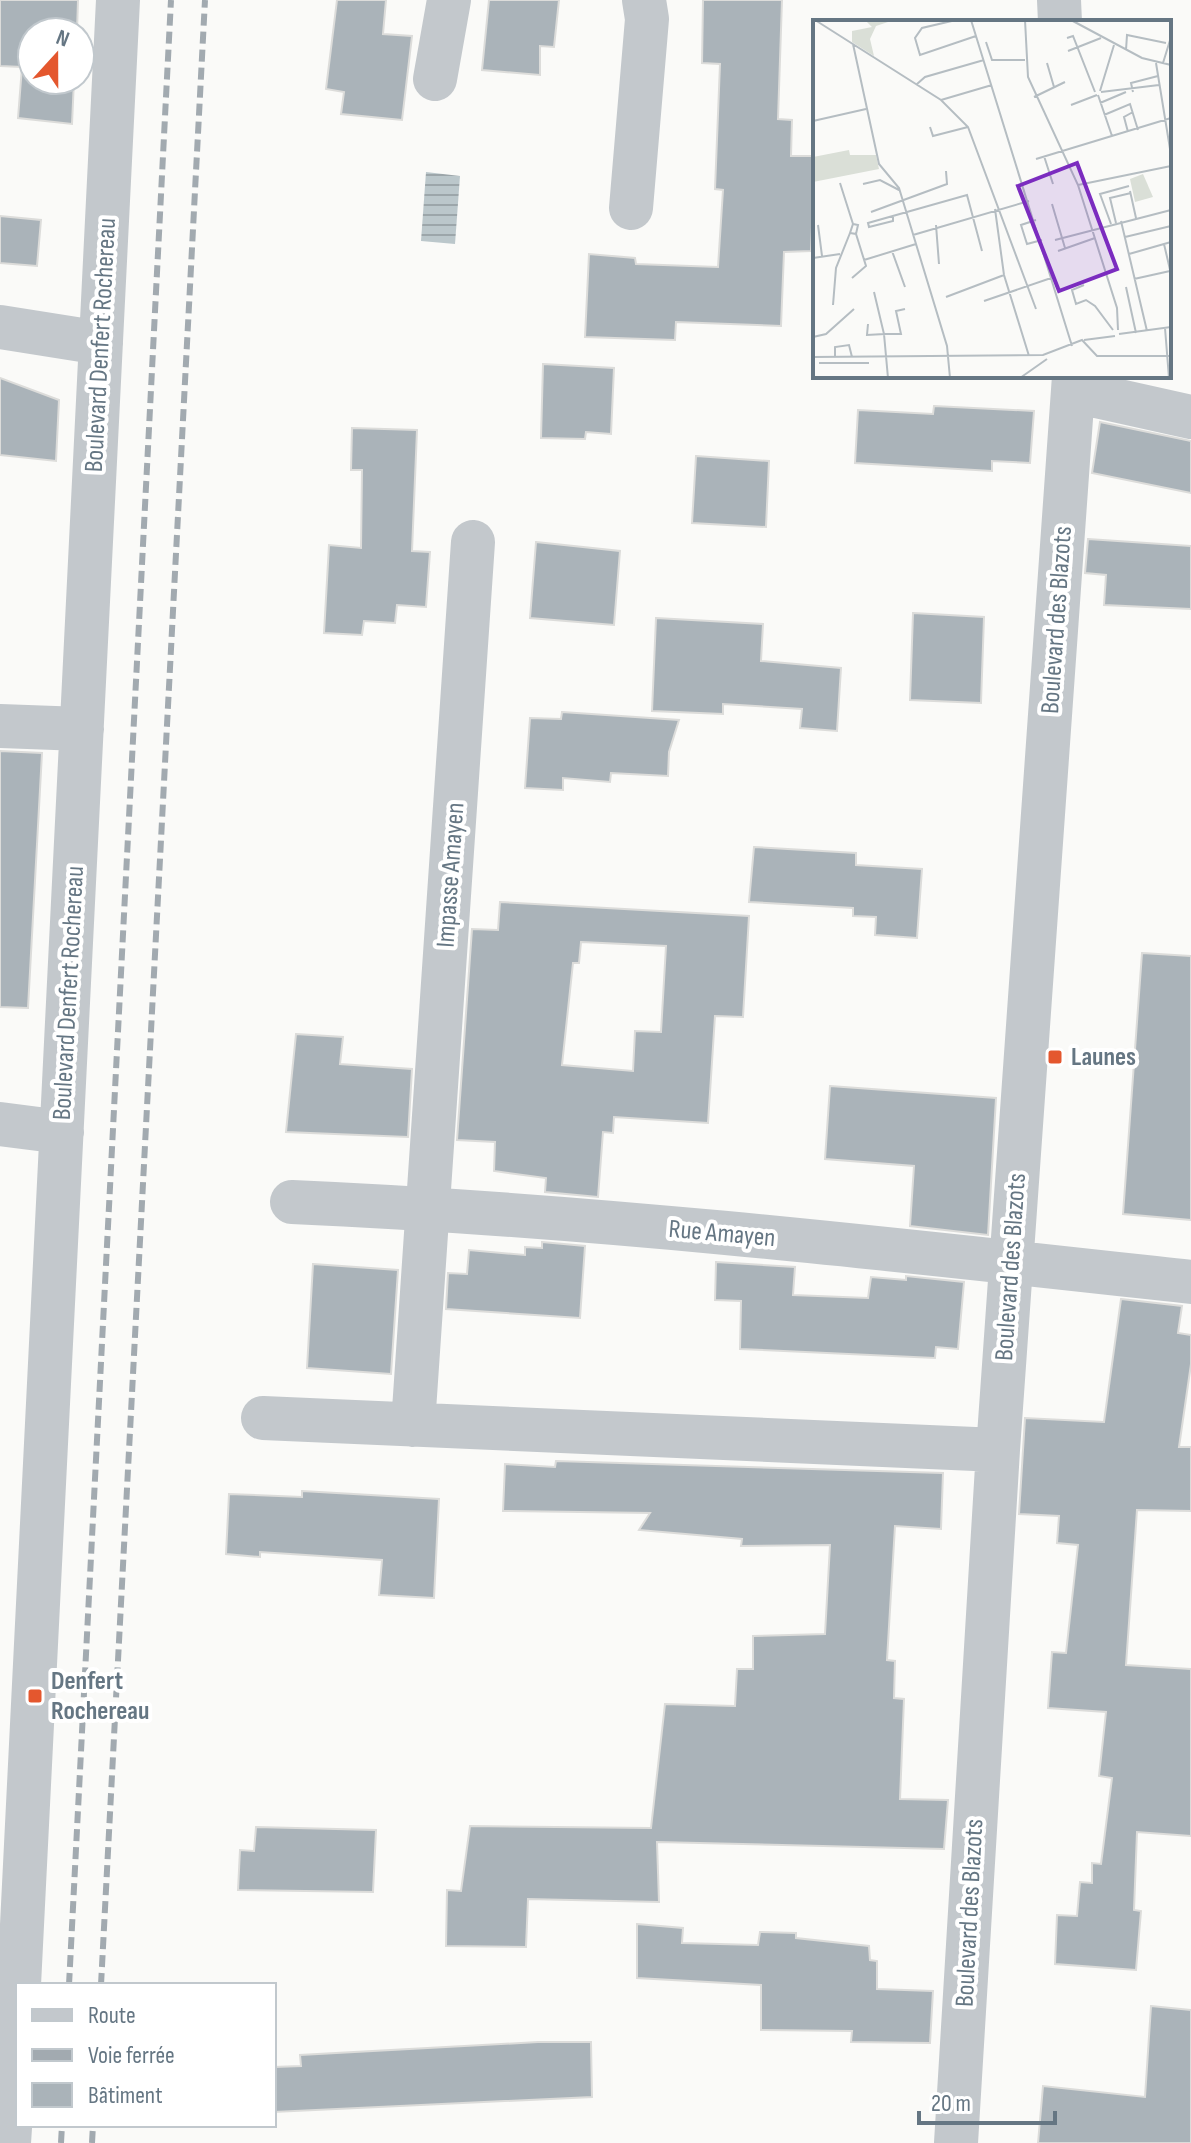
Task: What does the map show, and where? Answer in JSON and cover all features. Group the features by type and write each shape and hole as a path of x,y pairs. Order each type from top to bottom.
{"street":[{"name":"Boulevard Denfert Rochereau","path":"19,1983 14,1851 62,1132 118,0"},
{"path":"435,79 449,0"},
{"path":"631,208 647,19 644,0"},
{"path":"1059,0 1060,20"},
{"path":"0,327 101,343"},
{"path":"1074,384 1191,417"},
{"name":"Boulevard des Blazots","path":"956,2143 998,1450 1074,384"},
{"name":"Impasse Amayen","path":"430,1208 473,542"},
{"path":"0,726 82,729"},
{"path":"0,1124 62,1132"},
{"name":"Rue Amayen","path":"292,1202 430,1208 1013,1261 1191,1282"},
{"path":"413,1425 430,1208"},
{"path":"263,1418 998,1450"},
{"path":"9,2143 16,2034"}],"shaded area":[{"path":"426,172 460,176 455,244 421,241"}],"building":[{"path":"0,0 78,0 78,16 16,16 16,67 0,66"},
{"path":"337,0 386,0 383,34 412,36 402,120 341,114 344,92 326,89"},
{"path":"489,0 559,0 554,47 540,46 540,75 482,70"},
{"path":"703,0 782,0 778,119 792,120 791,156 813,156 813,204 811,251 784,252 781,326 676,322 675,340 585,337 589,254 635,258 636,264 718,267 723,190 715,189 720,64 702,63"},
{"path":"20,96 73,96 72,124 18,118"},
{"path":"0,216 41,220 37,266 0,263"},
{"path":"543,364 614,368 611,434 586,432 585,439 541,438"},
{"path":"0,378 59,400 56,461 0,455"},
{"path":"934,406 1034,411 1030,463 992,461 992,471 855,463 858,410 933,414"},
{"path":"1100,422 1191,441 1191,493 1092,473"},
{"path":"352,428 417,430 412,551 430,552 426,607 397,605 395,623 364,621 362,635 324,633 329,545 361,548 362,470 351,470"},
{"path":"696,456 769,461 766,527 692,523"},
{"path":"1088,539 1191,546 1191,609 1104,605 1106,575 1085,573"},
{"path":"536,542 620,551 614,625 530,618"},
{"path":"913,613 984,617 981,703 910,700"},
{"path":"656,618 763,624 761,661 841,668 837,731 800,728 802,709 723,704 723,714 652,711"},
{"path":"562,712 679,720 669,752 668,776 611,773 610,782 563,778 563,790 525,788 530,718 561,719"},
{"path":"0,751 42,753 28,1008 0,1007"},
{"path":"754,847 856,853 856,865 922,869 917,938 875,935 876,917 853,916 853,908 749,902"},
{"path":"500,902 749,916 743,1017 715,1016 708,1123 614,1117 613,1133 603,1132 598,1197 545,1192 546,1178 494,1171 495,1142 457,1140 472,929 498,930","holes":["581,942 666,946 661,1032 635,1031 633,1071 562,1065 573,963 579,963"]},
{"path":"1142,953 1191,956 1191,1220 1123,1214"},
{"path":"296,1034 343,1037 340,1064 412,1069 408,1137 286,1132"},
{"path":"830,1086 996,1098 988,1235 910,1226 914,1166 825,1159"},
{"path":"542,1242 585,1246 580,1318 446,1309 448,1273 467,1274 469,1250 525,1255 525,1247 542,1248"},
{"path":"716,1262 795,1267 793,1295 868,1298 871,1277 906,1280 906,1276 964,1282 958,1349 936,1347 935,1358 740,1349 741,1301 715,1300"},
{"path":"313,1264 398,1270 391,1374 307,1368"},
{"path":"1121,1299 1182,1306 1178,1333 1191,1335 1191,1364 1179,1447 1191,1447 1191,1511 1137,1510 1126,1665 1191,1669 1191,1836 1137,1832 1134,1910 1141,1911 1136,1970 1055,1964 1057,1915 1077,1916 1080,1882 1092,1883 1092,1863 1101,1864 1112,1778 1099,1776 1106,1712 1048,1708 1052,1652 1066,1653 1078,1545 1057,1543 1059,1516 1019,1514 1025,1418 1104,1422"},
{"path":"556,1461 943,1473 941,1529 895,1526 887,1660 895,1661 894,1698 904,1699 900,1799 948,1800 944,1849 657,1842 659,1902 528,1899 526,1947 446,1946 447,1890 461,1891 470,1826 651,1828 665,1704 735,1706 737,1669 753,1669 753,1636 825,1634 830,1545 741,1546 742,1539 639,1530 650,1513 503,1511 505,1464 555,1467"},
{"path":"302,1491 439,1499 434,1598 379,1595 382,1560 260,1552 260,1557 226,1554 229,1494 302,1497"},
{"path":"256,1827 376,1830 373,1892 238,1890 240,1850 254,1851"},
{"path":"637,1924 683,1928 682,1943 758,1945 760,1932 796,1933 796,1938 869,1946 870,1960 877,1961 877,1989 933,1991 930,2043 851,2042 852,2031 761,2030 761,1985 637,1978"},
{"path":"1151,2006 1191,2010 1191,2143 1038,2143 1043,2086 1145,2097"},
{"path":"591,2042 592,2097 276,2112 276,2067 301,2066 300,2055"}],"railway":[{"path":"69,1983 171,0"},
{"path":"101,1983 205,0"},
{"path":"61,2143 62,2127"},
{"path":"92,2143 93,2127"}],"place":[{"name":"Launes","path":"1055,1057"},
{"name":"Denfert Rochereau","path":"35,1696"}]}
